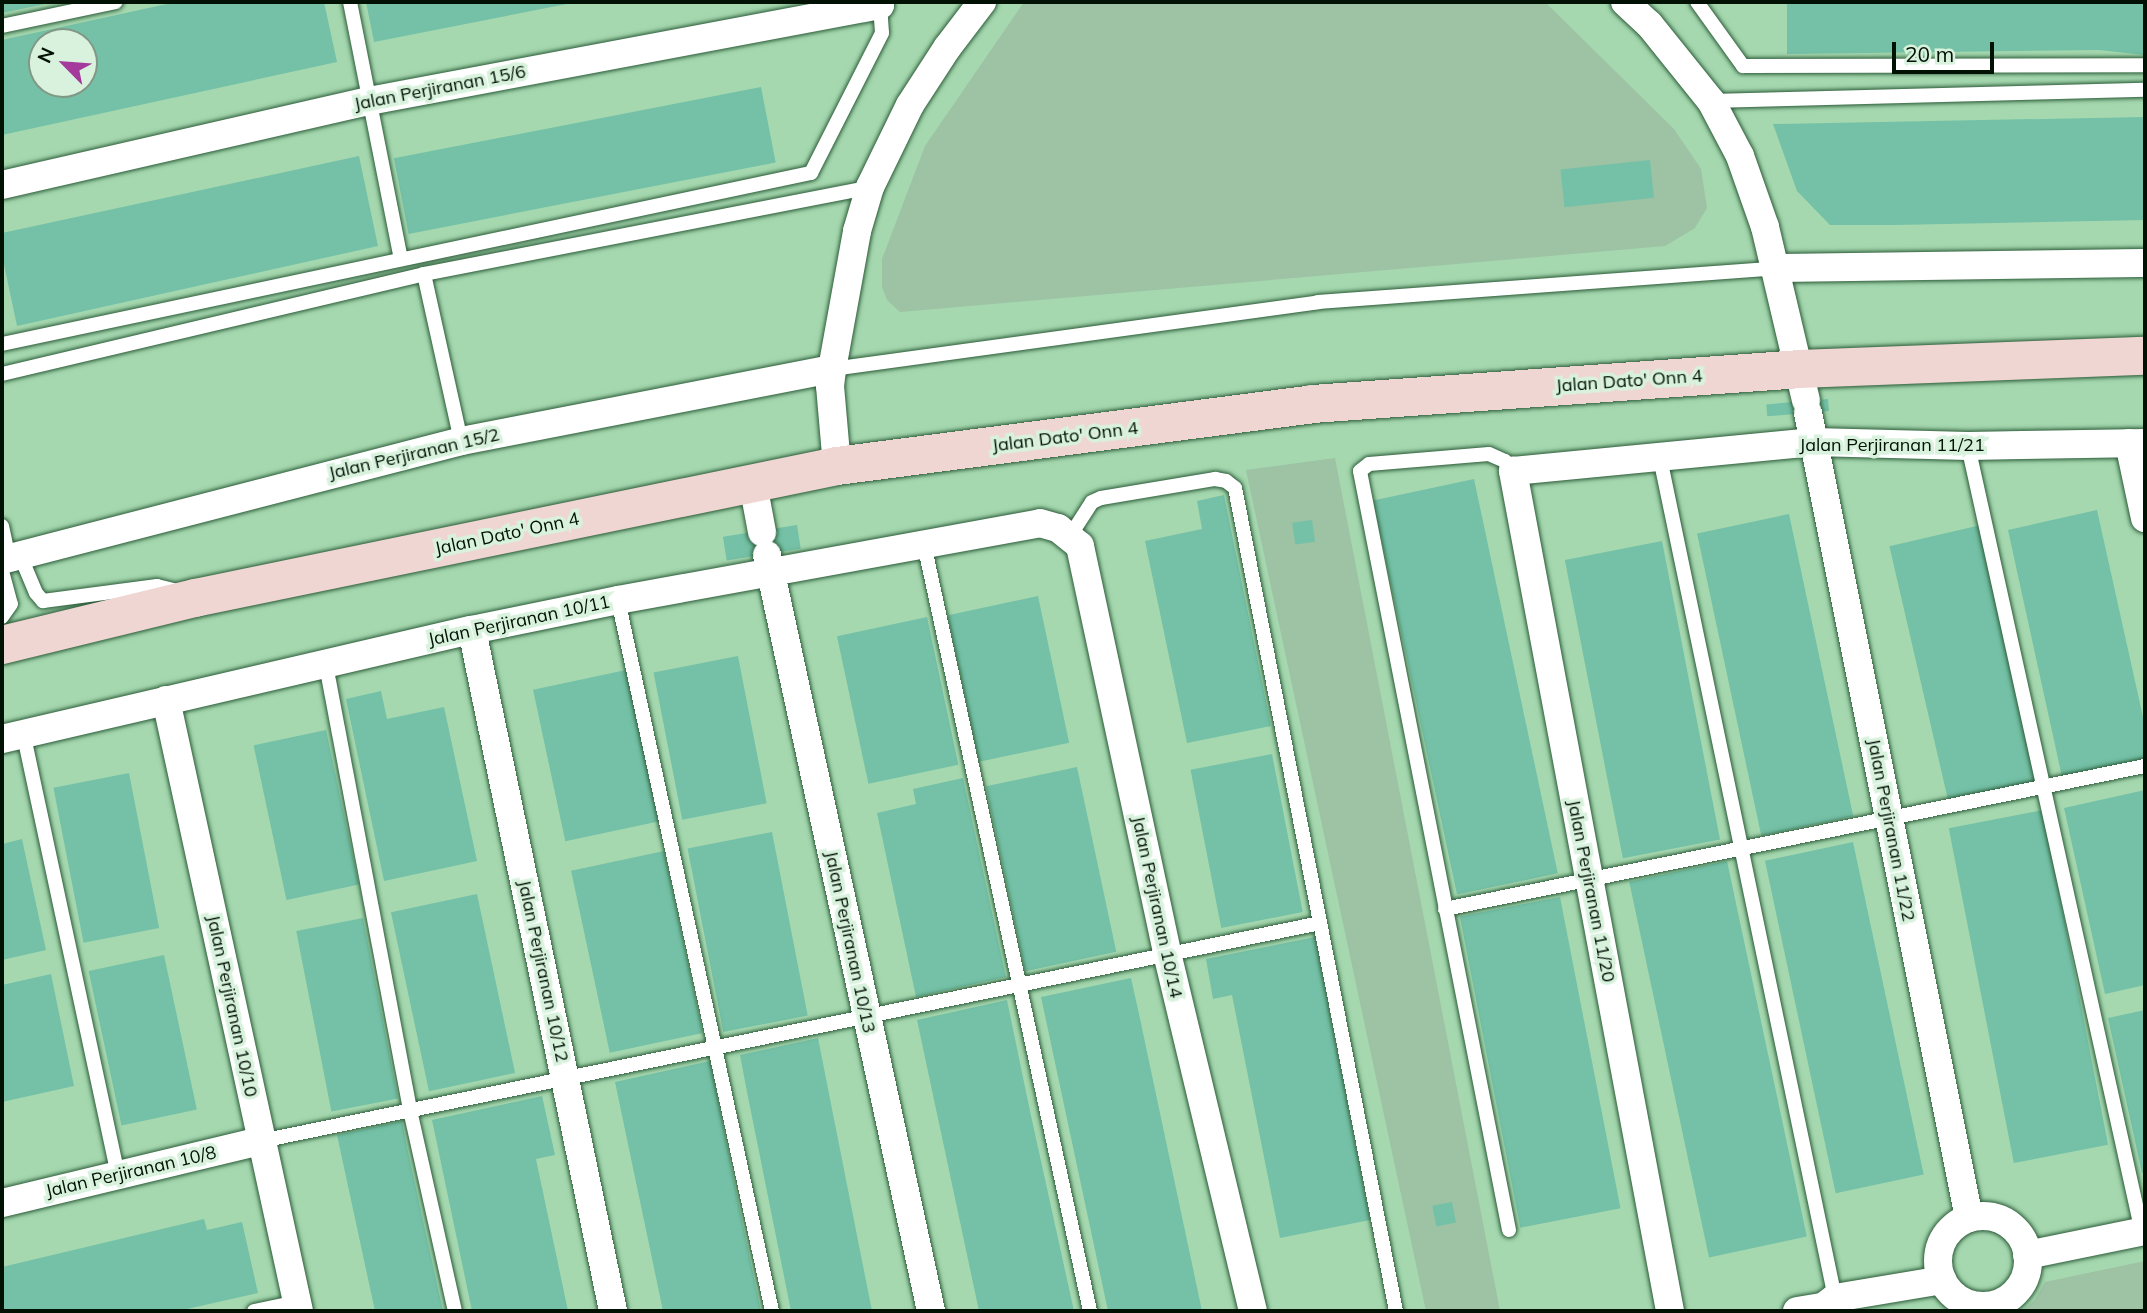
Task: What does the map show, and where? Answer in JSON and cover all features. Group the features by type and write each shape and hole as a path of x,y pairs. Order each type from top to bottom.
{"main road":[{"name":"Jalan Dato' Onn 4","path":"2,645 195,598 837,466 1313,404 1804,394 2145,356"}],"street":[{"path":"837,466 830,386 832,369 857,231 870,187 909,105 982,2"},
{"name":"Jalan Perjiranan 11/22","path":"1625,2 1649,24 1711,100 1740,156 1776,268 1814,442 1969,1218"},
{"name":"Jalan Perjiranan 15/6","path":"2,185 369,101 880,3"},
{"path":"1776,268 2145,263"},
{"name":"Jalan Perjiranan 15/2","path":"8,561 461,441 832,369"},
{"name":"Jalan Perjiranan 11/21","path":"1513,471 1814,442 1968,446 2137,443"},
{"path":"2137,443 2145,518"},
{"name":"Jalan Perjiranan 11/20","path":"1513,471 1670,1311"},
{"name":"Jalan Perjiranan 10/13","path":"753,484 865,1015 931,1311"},
{"name":"Jalan Perjiranan 10/11","path":"12,736 472,630 618,600 766,553 924,544 1040,523 1058,528 1070,536"},
{"name":"Jalan Perjiranan 10/14","path":"1070,536 1080,546 1167,953 1253,1311"},
{"name":"Jalan Perjiranan 10/12","path":"472,630 613,1311"},
{"name":"Jalan Perjiranan 10/10","path":"166,700 298,1306"},
{"name":"Jalan Perjiranan 10/8","path":"2,1203 261,1141"},
{"path":"1982,1216 2007,1223 2024,1242 2027,1255 2026,1271 2015,1291 1997,1304 1982,1309 1958,1299 1942,1280 1938,1266 1939,1250 1956,1225 1969,1218 1982,1216"},
{"path":"2027,1255 2144,1232"},
{"path":"1820,1307 1942,1280"}],"lane":[{"path":"2,26 116,2"},
{"path":"350,2 401,259"},
{"path":"1698,2 1743,66 2145,65"},
{"path":"2,344 811,173 882,33 880,3"},
{"path":"1711,100 2145,90"},
{"path":"2,374 424,274 870,187"},
{"path":"832,369 1318,302 1776,268"},
{"path":"424,274 461,441"},
{"path":"1968,446 2144,1232"},
{"path":"1509,1230 1360,471 1369,464 1489,454 1505,461 1513,471"},
{"path":"1660,458 1742,849 1820,1307"},
{"path":"1070,536 1092,502 1101,498 1215,479 1226,481 1235,488 1396,1311"},
{"path":"2,526 12,604 2,617"},
{"path":"924,544 1090,1311"},
{"path":"8,561 43,601 157,586 195,598"},
{"path":"618,600 772,1311"},
{"path":"326,665 410,1110 455,1311"},
{"path":"12,736 118,1177"},
{"path":"1445,909 2145,766"},
{"path":"261,1141 1320,923"},
{"path":"254,1311 298,1306"}],"green space":[{"path":"1024,2 1545,2 1674,129 1701,169 1707,208 1695,228 1665,246 900,312 887,300 882,287 882,259 925,146"},
{"path":"1335,458 1500,1311 1426,1311 1246,470"},
{"path":"2145,1261 2145,1311 2021,1311 2034,1301 2045,1282"}],"building":[{"path":"2,2 50,2 50,3 2,13"},
{"path":"176,2 324,2 337,62 2,135 2,40 28,34 28,98 98,98 98,28 57,28"},
{"path":"366,2 572,2 572,3 374,42"},
{"path":"1787,2 2145,2 2145,55 2099,50 1787,54"},
{"path":"761,87 776,163 409,234 394,158"},
{"path":"2145,117 2145,220 1894,225 1830,225 1797,191 1773,124"},
{"path":"359,156 378,246 17,326 2,255 2,233"},
{"path":"1650,160 1654,198 1564,207 1560,169"},
{"path":"1828,399 1829,411 1767,416 1766,404"},
{"path":"1474,479 1558,873 1457,895 1373,500"},
{"path":"1224,495 1271,726 1187,743 1145,541 1202,529 1197,501"},
{"path":"2097,510 2145,726 2145,759 2062,777 2008,530"},
{"path":"1789,514 1853,816 1761,836 1697,534"},
{"path":"1312,520 1315,542 1295,545 1292,523"},
{"path":"797,525 801,549 727,560 723,537"},
{"path":"1981,525 2041,783 1949,804 1889,546"},
{"path":"1662,541 1720,839 1623,858 1565,560"},
{"path":"1038,596 1069,743 979,762 948,615"},
{"path":"927,617 958,765 868,784 837,636"},
{"path":"738,656 767,803 682,820 654,672"},
{"path":"626,670 658,822 565,841 533,690"},
{"path":"381,691 387,719 444,707 477,861 384,881 346,699"},
{"path":"326,730 359,885 286,900 254,745"},
{"path":"1272,754 1303,912 1221,928 1191,770"},
{"path":"1077,767 1116,952 1025,971 986,786"},
{"path":"129,773 159,928 84,943 53,788"},
{"path":"963,778 1006,977 916,997 877,813 916,804 913,789"},
{"path":"2145,790 2145,985 2105,994 2064,808"},
{"path":"2043,810 2108,1145 2014,1163 1949,828"},
{"path":"772,832 808,1016 723,1032 688,848"},
{"path":"22,839 46,950 2,960 2,844"},
{"path":"1853,842 1924,1175 1836,1193 1765,861"},
{"path":"664,851 703,1033 610,1053 571,871"},
{"path":"1727,861 1807,1237 1709,1257 1629,882"},
{"path":"477,894 515,1073 429,1091 391,912"},
{"path":"1560,897 1620,1208 1520,1228 1460,916"},
{"path":"363,918 398,1099 331,1112 296,931"},
{"path":"1315,937 1370,1220 1280,1238 1232,995 1213,999 1206,959"},
{"path":"164,955 197,1110 122,1126 89,971"},
{"path":"51,974 74,1086 2,1102 2,985"},
{"path":"1131,978 1202,1311 1108,1311 1041,997"},
{"path":"1007,1000 1074,1311 979,1311 917,1020"},
{"path":"2145,1010 2145,1173 2142,1173 2108,1018"},
{"path":"818,1038 872,1311 791,1311 747,1092 740,1055"},
{"path":"710,1061 761,1311 663,1311 615,1082"},
{"path":"542,1096 555,1155 536,1159 568,1311 472,1311 432,1120"},
{"path":"402,1121 443,1311 375,1311 370,1288 337,1135"},
{"path":"1452,1202 1456,1223 1436,1226 1432,1206"},
{"path":"204,1219 207,1230 242,1222 258,1293 178,1311 2,1311 2,1267"}]}
